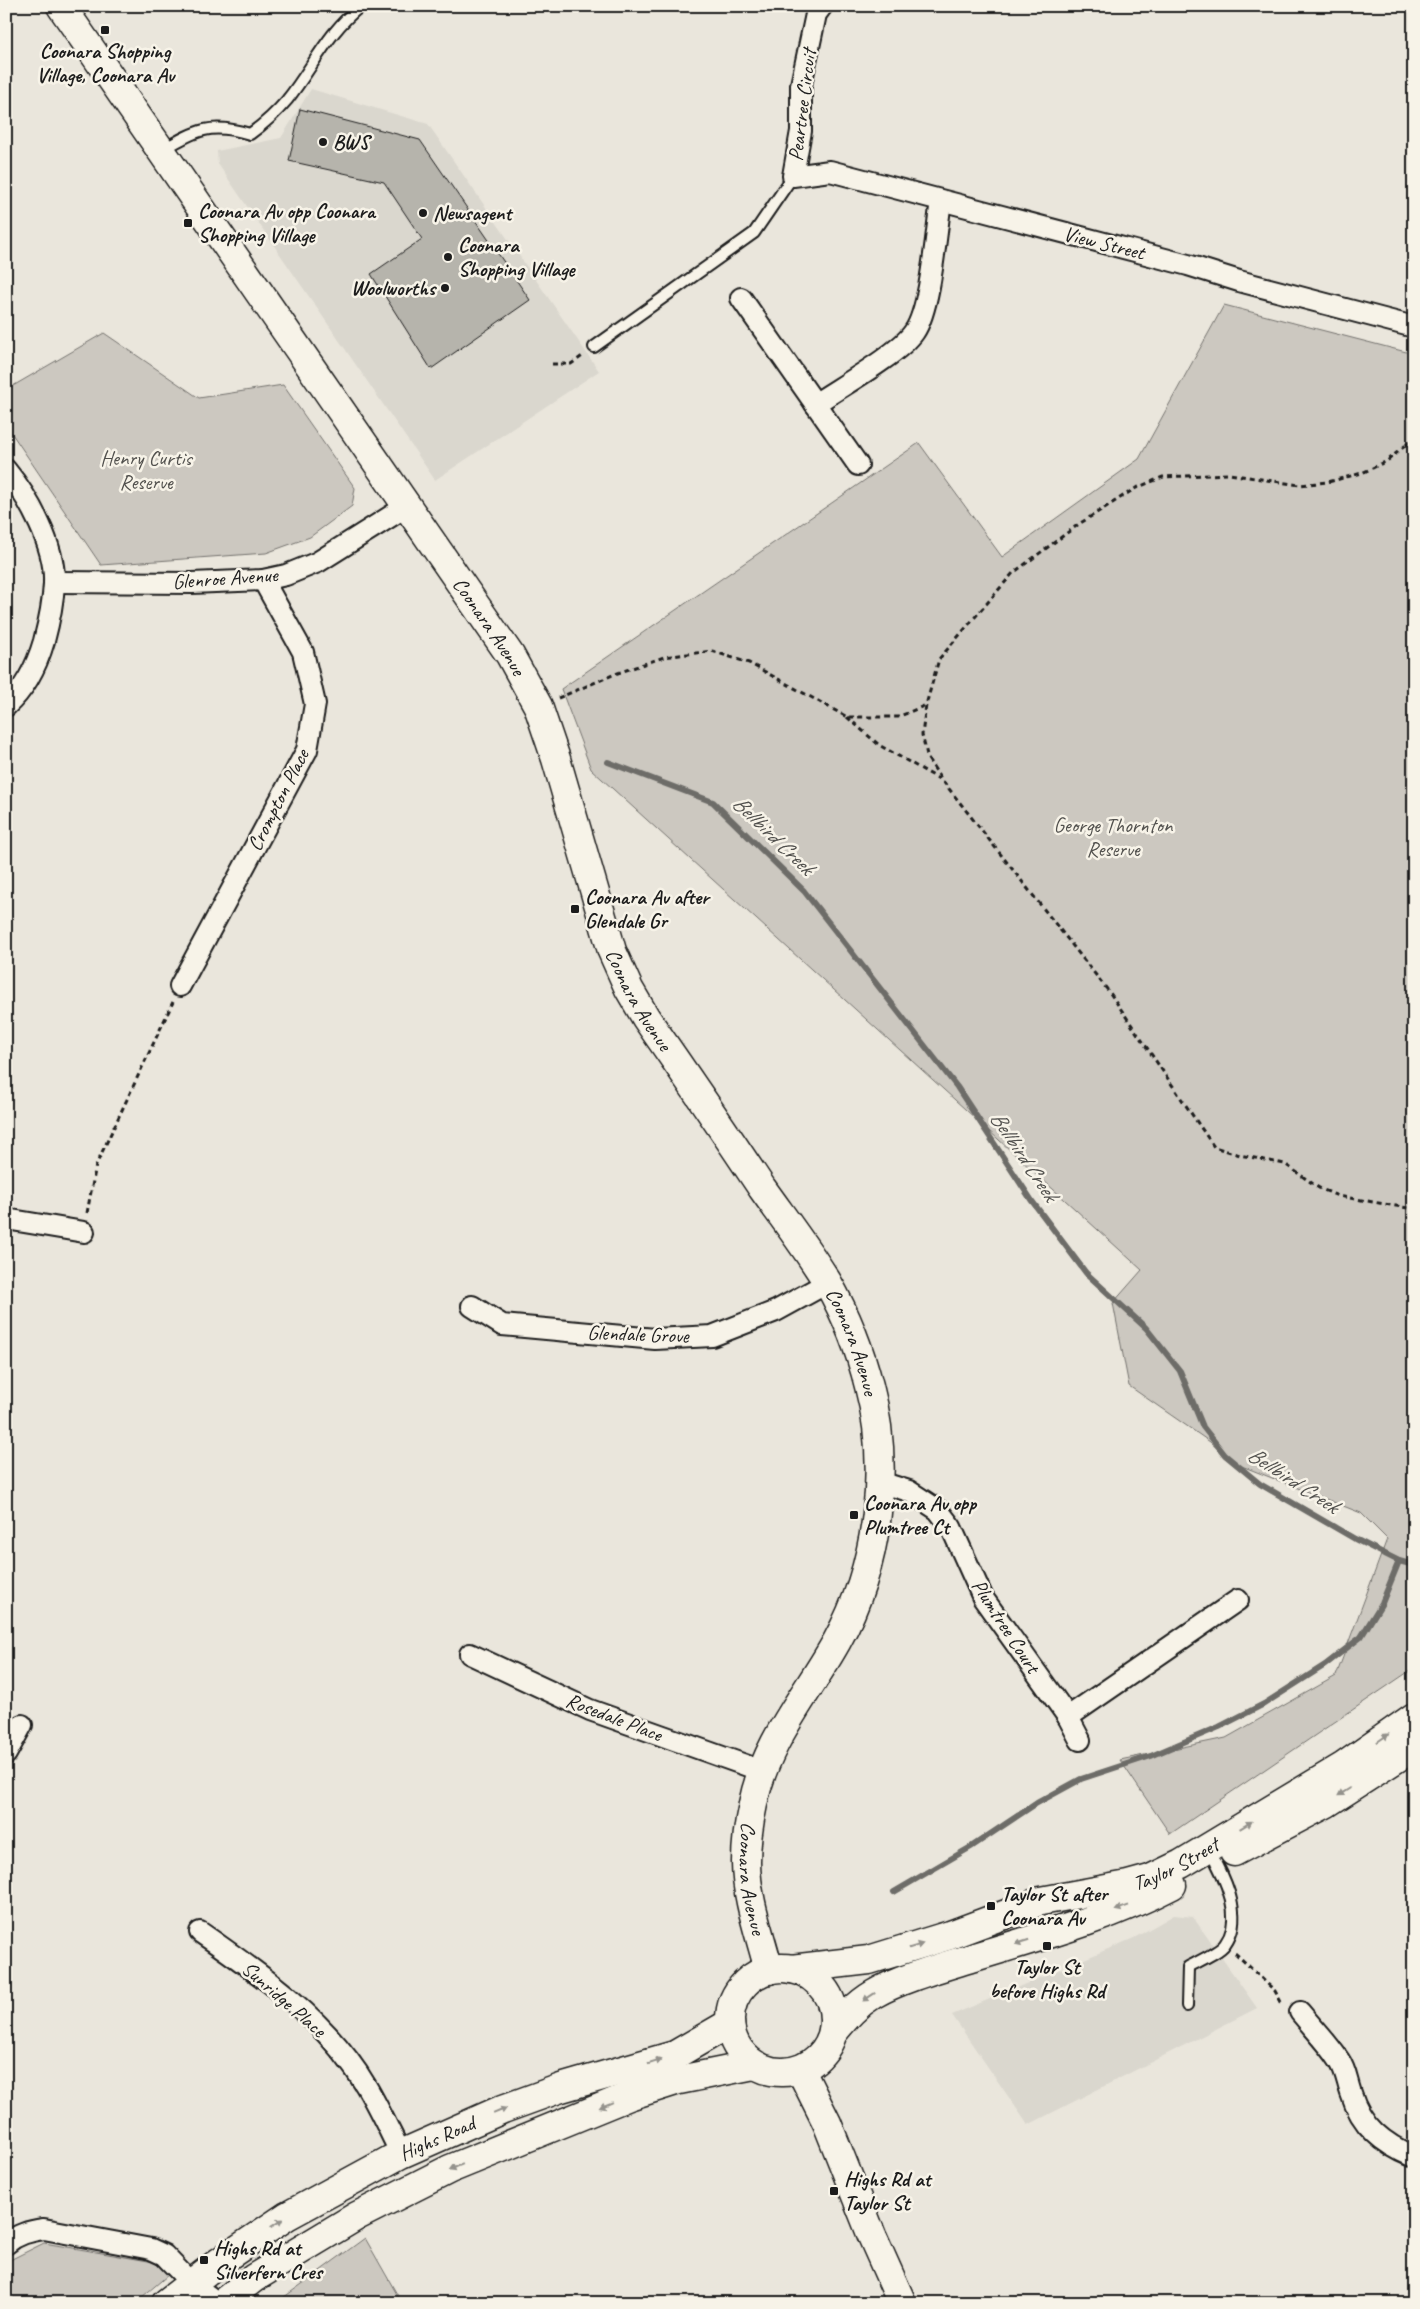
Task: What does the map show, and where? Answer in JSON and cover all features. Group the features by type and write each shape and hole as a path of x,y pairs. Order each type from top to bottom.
{"street":[{"name":"Coonara Avenue","path":"61,6 510,655 538,706 556,759 612,951 629,989 646,1018 828,1283 842,1310 858,1350 870,1388 876,1428 880,1482 876,1530 867,1568 855,1604 837,1641 787,1720 762,1771 753,1803 746,1862 755,1914 780,1969"},
{"name":"Peartree Circuit","path":"793,176 801,131 801,84 816,14 821,6"},
{"name":"View Street","path":"793,176 830,171 1188,265 1239,281 1414,327"},
{"path":"815,404 900,347 914,332 924,309 941,201"},
{"path":"741,298 858,465"},
{"path":"6,470 27,499 42,531 49,552 54,582 49,621 39,660 18,696 6,706"},
{"name":"Glenroe Avenue","path":"54,582 192,583 263,580 286,575 318,562 408,506"},
{"name":"Crompton Place","path":"180,986 307,750 315,704 303,652 263,580"},
{"path":"6,1219 84,1232"},
{"name":"Glendale Grove","path":"472,1306 502,1325 655,1339 712,1336 776,1311 828,1283"},
{"name":"Plumtree Court","path":"880,1482 909,1491 938,1510 947,1521 982,1598 1068,1717 1080,1740"},
{"path":"1068,1717 1238,1600"},
{"name":"Rosedale Place","path":"470,1654 590,1710 762,1771"},
{"name":"Taylor Street","path":"780,1969 869,1960 950,1935 1041,1901 1150,1879 1181,1864 1344,1766 1414,1717"},
{"path":"6,1754 22,1724"},
{"name":"Taylor Street","path":"833,2033 854,2008 876,1993 930,1971 1085,1922 1139,1902 1327,1803 1414,1747"},
{"name":"Sunridge Place","path":"200,1932 274,1984 323,2029 366,2085 401,2154"},
{"path":"780,1969 807,1975 820,1985 830,1999 834,2016 833,2033 826,2048 815,2061 800,2069 777,2072 754,2065 742,2054 734,2039 730,2023 732,2006 740,1990 753,1977 780,1969"},
{"path":"1300,2012 1340,2061 1357,2112 1366,2125 1381,2140 1397,2150 1414,2157"},
{"name":"Highs Road","path":"166,2303 191,2283 288,2216 401,2154 520,2103 569,2086 675,2055 730,2023"},
{"name":"Highs Road","path":"222,2303 254,2278 357,2216 450,2169 628,2096 679,2080 754,2065"},
{"path":"800,2069 827,2123 875,2244 902,2303"},
{"path":"6,2244 12,2238 44,2229 132,2245 164,2255 191,2283 218,2303"}],"lane":[{"path":"161,151 192,133 213,127 232,129 250,134 275,113 338,27 361,6"},
{"path":"594,348 754,233 793,176"},
{"path":"1187,2006 1188,1967 1225,1945 1234,1924 1228,1885 1216,1862"}],"path":[{"path":"552,364 571,364 594,348"},
{"path":"1414,439 1387,461 1370,469 1328,482 1299,485 1229,474 1163,477 1136,488 1079,524 1013,573 939,659 926,705 922,735 928,759 942,780 1110,994 1214,1146 1240,1155 1286,1164 1319,1188 1338,1196 1414,1209"},
{"path":"1406,446 1414,447"},
{"path":"538,706 615,674 664,657 712,651 750,663 847,717 879,744 942,780"},
{"path":"847,717 898,717 926,705"},
{"path":"84,1232 96,1165 180,986"},
{"path":"1228,1938 1237,1956 1275,1992 1281,2002 1300,2012"}],"shaded area":[{"name":"Coonara Shopping Village","path":"311,89 428,124 599,371 435,480 218,164 217,151 281,138"},
{"path":"1174,1915 1193,1917 1257,2008 1028,2125 952,2015 1134,1938"}],"green space":[{"name":"George Thornton Reserve","path":"1224,305 1414,354 1414,1668 1170,1834 1120,1760 1226,1738 1336,1676 1387,1539 1361,1513 1234,1463 1210,1442 1129,1386 1113,1303 1142,1270 591,769 561,689 919,443 1002,557 1139,459"},
{"name":"Henry Curtis Reserve","path":"104,333 199,398 283,385 355,488 352,506 310,537 266,553 101,565 6,425 6,390"},
{"path":"365,2238 402,2303 276,2303"},
{"path":"44,2243 154,2262 168,2275 135,2303 6,2303 8,2261"}],"building":[{"name":"Coonara Shopping Village","path":"300,109 420,140 530,300 431,369 371,274 422,239 384,182 289,161"}],"waterway":[{"name":"Bellbird Creek","path":"608,762 713,802 804,891 957,1087 1032,1201 1086,1273 1146,1328 1180,1371 1203,1427 1225,1455 1260,1484 1355,1539 1399,1561 1414,1565"},
{"path":"894,1892 971,1847 1037,1803 1081,1779 1151,1756 1219,1727 1264,1704 1325,1665 1361,1637 1382,1603 1399,1561"}],"place":[{"name":"Coonara Shopping Village, Coonara Av","path":"105,30"},
{"name":"BWS","path":"323,142"},
{"name":"Newsagent","path":"423,213"},
{"name":"Coonara Av opp Coonara Shopping Village","path":"188,223"},
{"name":"Coonara Shopping Village","path":"448,257"},
{"name":"Woolworths","path":"445,288"},
{"name":"Coonara Av after Glendale Gr","path":"575,909"},
{"name":"Coonara Av opp Plumtree Ct","path":"854,1515"},
{"name":"Taylor St after Coonara Av","path":"991,1906"},
{"name":"Taylor St before Highs Rd","path":"1047,1946"},
{"name":"Highs Rd at Taylor St","path":"834,2191"},
{"name":"Highs Rd at Silverfern Cres","path":"204,2260"}]}
